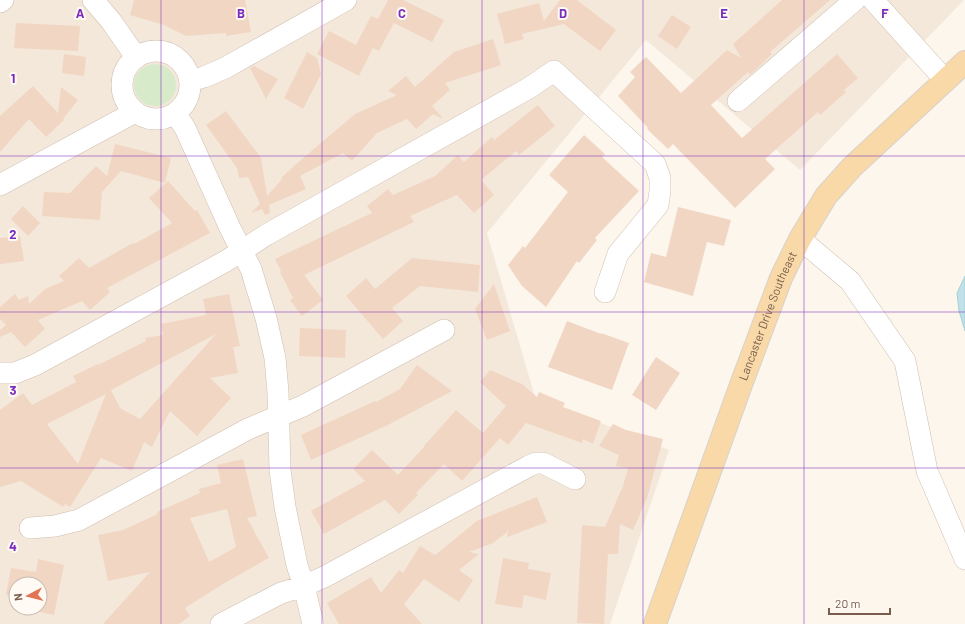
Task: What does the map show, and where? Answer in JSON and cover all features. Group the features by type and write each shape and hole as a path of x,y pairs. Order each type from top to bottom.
{"main road":[{"name":"Lancaster Drive Southeast","path":"655,624 781,278 800,240 826,196 846,173 965,62"}],"lane":[{"path":"93,0 111,21 136,57"},
{"path":"190,81 225,68 346,0"},
{"path":"738,101 855,0"},
{"path":"873,0 944,80"},
{"path":"152,51 169,53 177,58 188,72 190,81 190,90 182,107 175,113 165,118 155,119 144,117 134,112 125,99 122,84 126,69 136,57 143,53 152,51"},
{"path":"0,373 15,373 35,365 242,251 266,235 529,88 554,71 654,164 660,178 658,205 618,254 605,292"},
{"path":"0,185 134,112"},
{"path":"175,113 185,128 251,269 266,318 275,358 279,416 280,470 285,507 296,565 304,586 313,624"},
{"path":"800,240 850,281 905,361 927,471 965,559"},
{"path":"30,528 55,526 79,520 248,429 303,406 444,330"},
{"path":"221,624 281,593 304,586 326,576 536,463 543,463 575,479"}],"shaded area":[{"path":"0,0 964,0 800,170 646,40 487,233 535,397 669,450 610,624 0,624"}],"green space":[{"path":"155,64 170,70 176,85 170,100 155,106 140,100 134,85 140,70"}],"water":[{"path":"965,276 965,331 959,311 957,293"}],"building":[{"path":"134,0 245,0 251,32 226,36 226,33 186,36 164,25 130,15"},
{"path":"388,0 403,0 444,20 432,42 394,23 379,51 373,48 359,76 317,54 329,31 356,45 371,16 378,19"},
{"path":"560,0 577,0 616,30 600,51 564,24 522,34 524,39 505,44 497,14 539,3 544,21"},
{"path":"782,0 830,0 770,52 772,54 750,75 748,72 711,105 742,138 837,54 858,78 844,90 846,92 820,115 818,112 765,159 775,169 735,208 673,144 668,149 647,129 648,128 618,96 635,77 630,72 646,57 681,93 727,50 741,58 733,44"},
{"path":"672,15 691,27 677,49 658,36"},
{"path":"16,23 80,26 78,51 14,48"},
{"path":"493,39 501,65 445,83 450,90 432,106 442,117 441,118 433,114 416,129 407,119 377,133 352,161 343,153 300,176 306,189 269,205 270,213 265,215 262,209 251,213 260,204 248,177 239,178 237,168 206,125 226,111 261,158 267,196 282,179 281,178 355,114 397,95 388,91 406,76 415,87 454,52"},
{"path":"307,52 317,58 321,74 303,109 284,98"},
{"path":"64,54 86,57 84,76 62,73"},
{"path":"254,66 278,79 266,99 250,68"},
{"path":"33,86 58,113 61,87 78,100 63,119 64,120 46,137 29,119 0,152 0,116"},
{"path":"538,105 555,126 519,155 516,151 481,180 494,195 474,213 457,195 410,216 414,222 304,275 323,300 302,316 290,300 293,298 275,259 372,213 367,206 388,189 393,195 435,176 458,155 464,162 492,137 494,140"},
{"path":"584,135 605,154 602,157 639,191 595,238 597,240 579,263 577,261 546,307 522,286 508,265 523,246 525,248 568,192 549,175"},
{"path":"115,144 171,158 165,183 121,171 102,192 100,220 42,216 44,192 70,193 96,166 107,176"},
{"path":"168,181 195,211 197,210 210,233 107,288 110,292 90,310 82,301 38,320 45,329 25,347 11,332 0,337 0,330 6,325 0,319 0,307 15,294 19,300 28,296 29,304 45,289 64,281 59,276 79,258 89,268 172,223 149,198"},
{"path":"23,206 40,223 28,236 11,219"},
{"path":"678,207 731,220 724,246 707,242 693,296 644,282 651,253 666,257"},
{"path":"20,236 24,261 0,264 0,238"},
{"path":"412,258 480,265 478,292 420,286 392,308 403,321 383,339 346,296 366,278 375,289"},
{"path":"494,284 510,331 487,340 475,309"},
{"path":"229,294 240,346 233,347 238,373 210,378 231,398 197,436 170,411 152,447 144,442 132,471 101,458 70,507 65,504 63,507 21,481 0,487 0,410 23,393 32,405 76,382 73,376 146,341 145,338 163,335 161,324 206,315 203,299","holes":["216,334 140,419 120,408 111,390","106,394 78,464 47,424"]},
{"path":"567,321 629,343 612,390 548,367"},
{"path":"300,328 346,330 345,358 299,356"},
{"path":"656,357 680,373 656,410 632,395"},
{"path":"417,365 452,391 388,425 311,460 301,435 375,401 376,402 400,389"},
{"path":"490,370 522,384 537,397 539,392 565,403 563,407 601,421 593,444 583,439 582,443 526,423 508,445 500,438 462,481 444,464 416,493 418,495 399,514 385,500 324,534 311,511 365,481 353,469 372,450 398,475 456,410 483,433 506,406 480,382"},
{"path":"613,424 626,430 663,439 647,498 633,530 620,524 618,554 608,554 604,624 577,623 582,525 605,527 623,486 628,468 616,466 619,455 599,446"},
{"path":"243,459 257,516 247,518 269,558 185,608 190,616 179,624 103,624 150,572 108,581 98,535 123,530 158,514 157,512 200,493 199,489 221,483 217,465","holes":["227,509 236,547 209,562 190,518"]},
{"path":"537,497 547,522 507,537 508,529 506,533 493,543 469,552 479,554 459,570 473,580 459,602 424,579 404,604 422,624 339,624 327,603 371,577 381,593 399,570 403,573 420,546 435,555 477,521"},
{"path":"503,558 529,563 528,569 551,573 546,600 524,595 522,608 495,604"},
{"path":"38,559 64,565 54,615 48,614 48,576 10,576 11,568 36,572"},
{"path":"8,584 8,595 6,595"}]}
